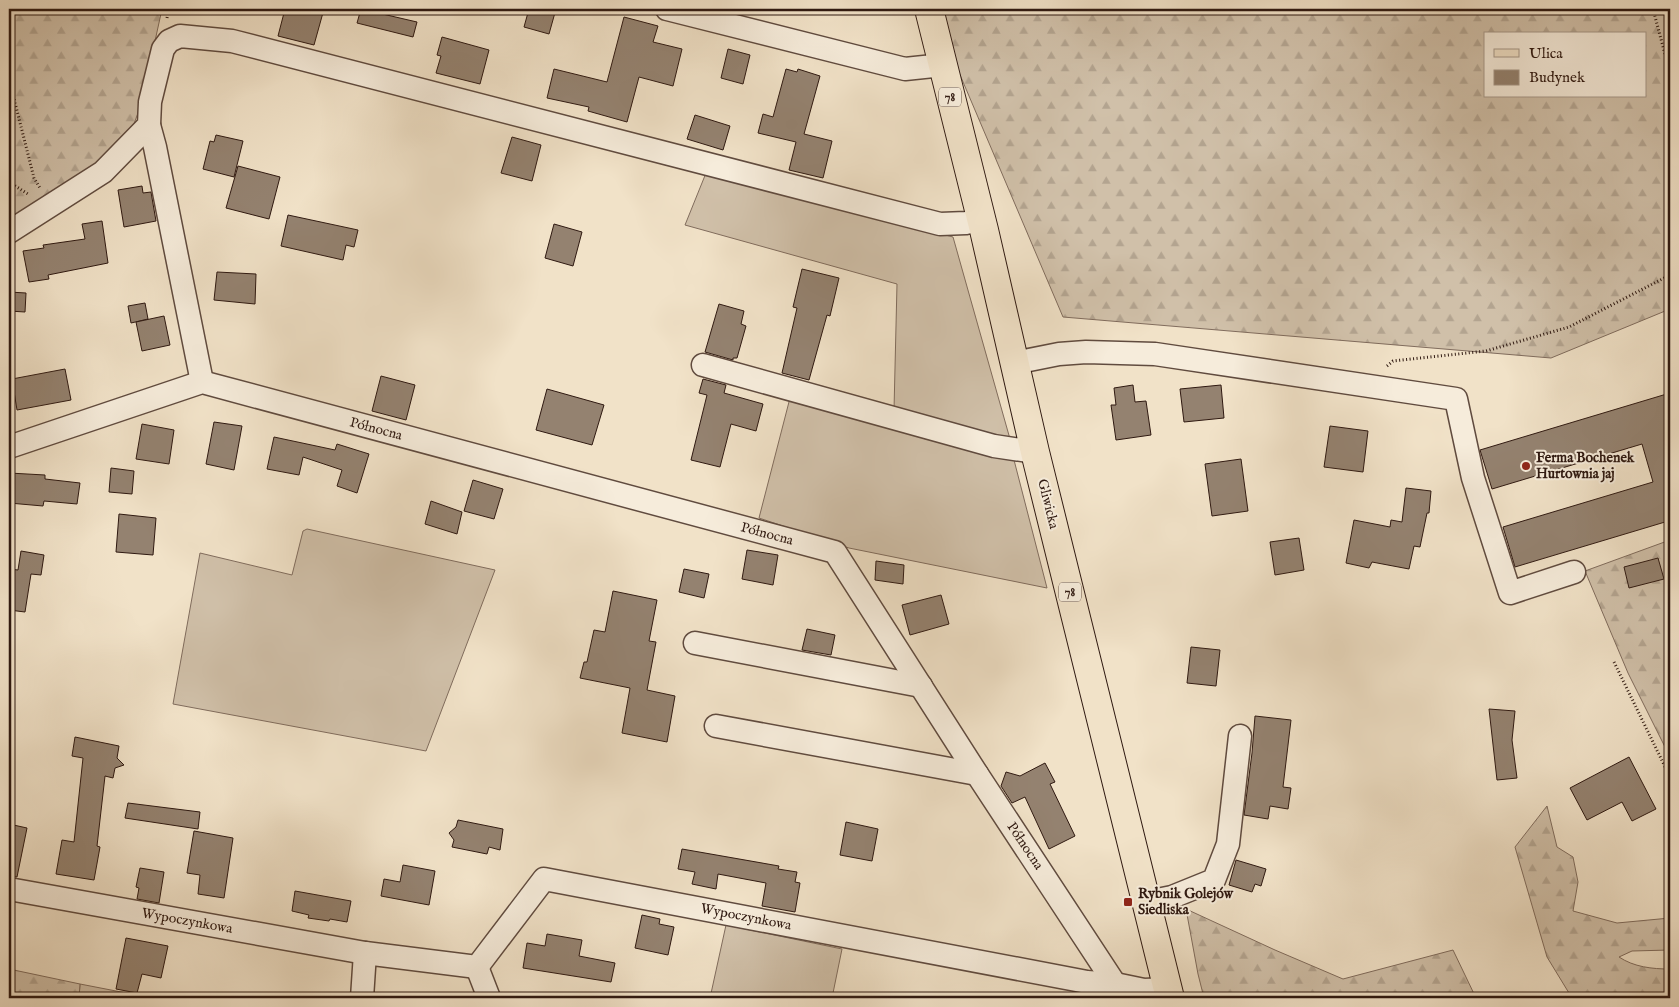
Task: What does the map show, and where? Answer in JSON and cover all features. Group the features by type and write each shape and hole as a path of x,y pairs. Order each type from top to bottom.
{"main road":[{"name":"Gliwicka","path":"929,9 1035,452 1169,994"}],"street":[{"path":"668,9 905,69 943,65"},
{"path":"9,447 202,382 149,125 150,102 163,49 170,41 180,36 232,41 940,224 966,223 981,220"},
{"path":"9,232 103,172 149,125"},
{"path":"1014,363 1059,354 1129,352 1191,358 1456,398 1473,478 1510,593 1574,572"},
{"path":"703,365 994,446 1035,452"},
{"name":"Północna","path":"202,382 835,552 977,774 1115,984"},
{"path":"694,643 920,686"},
{"path":"716,726 977,774"},
{"path":"1147,902 1172,897 1214,880 1228,844 1240,736"},
{"name":"Wypoczynkowa","path":"9,889 365,953 477,966 544,879 1087,982 1115,984 1169,994"},
{"path":"362,998 365,953"},
{"path":"477,966 489,998"}],"path":[{"path":"1652,9 1670,73"},
{"path":"9,79 34,178 50,206"},
{"path":"1363,384 1393,361 1486,351 1569,327 1670,275"},
{"path":"1614,662 1670,777"}],"green space":[{"path":"9,9 162,9 141,105 132,129 97,168 9,224"},
{"path":"932,9 1670,9 1670,309 1551,358 1063,317"},
{"path":"706,173 953,237 1010,439 894,410 897,284 685,225"},
{"path":"790,398 1014,460 1047,588 849,548 759,518"},
{"path":"307,529 495,570 426,751 173,704 200,553 292,575 303,531"},
{"path":"1670,540 1670,757 1628,673 1585,571"},
{"path":"1547,806 1557,847 1573,857 1578,882 1573,911 1617,923 1670,918 1670,950 1632,951 1619,957 1643,967 1670,969 1670,998 1572,998 1547,957 1515,847"},
{"path":"1186,909 1343,979 1453,950 1476,998 1204,998"},
{"path":"726,925 842,949 832,998 710,998"},
{"path":"9,969 80,984 79,998 9,998"},
{"path":"80,984 152,998 79,998"}],"building":[{"path":"285,9 324,9 314,45 278,36"},
{"path":"361,9 417,22 413,37 357,23"},
{"path":"529,9 556,9 549,34 524,27"},
{"path":"624,17 658,26 653,42 682,49 673,86 639,77 627,122 588,111 589,107 547,98 554,69 607,82"},
{"path":"442,37 489,50 480,84 436,73 441,56 437,55"},
{"path":"728,49 750,55 743,84 721,78"},
{"path":"786,69 797,72 798,69 820,76 804,134 832,141 823,178 789,170 796,142 758,133 763,114 773,117"},
{"path":"695,115 730,126 723,150 687,139"},
{"path":"216,135 243,141 234,177 203,169 210,141 214,142"},
{"path":"512,137 541,145 532,181 501,173"},
{"path":"238,166 280,177 269,219 226,208"},
{"path":"142,186 143,193 151,192 156,221 124,227 118,190"},
{"path":"288,215 358,230 354,247 346,245 343,260 281,246"},
{"path":"102,221 108,263 48,275 49,279 29,282 23,251 44,248 43,245 85,239 82,224"},
{"path":"554,224 582,232 573,266 545,258"},
{"path":"802,269 839,278 830,316 827,315 809,380 782,373 797,308 793,307"},
{"path":"217,272 256,274 255,304 214,300"},
{"path":"9,292 26,293 25,312 9,311"},
{"path":"145,303 148,319 131,323 128,306"},
{"path":"719,304 744,311 741,324 746,326 737,358 733,358 733,360 705,352"},
{"path":"164,316 170,345 142,351 136,322"},
{"path":"65,369 71,400 17,410 12,379"},
{"path":"381,376 415,385 406,420 372,411"},
{"path":"703,379 726,385 724,393 763,404 756,431 731,424 720,467 691,460 707,395 699,393"},
{"path":"1133,385 1135,402 1146,401 1151,435 1116,440 1111,405 1116,405 1114,388"},
{"path":"1221,385 1224,418 1184,422 1180,389"},
{"path":"547,389 604,405 592,445 536,430"},
{"name":"Ferma Bochenek Hurtownia jaj","path":"1670,393 1670,524 1665,522 1515,567 1503,527 1653,482 1642,444 1492,489 1480,450"},
{"path":"214,422 242,426 234,470 206,464"},
{"path":"142,424 174,430 169,464 136,459"},
{"path":"1330,426 1368,431 1363,472 1324,467"},
{"path":"274,437 335,450 337,444 369,454 357,493 337,486 342,470 303,457 299,475 267,469"},
{"path":"1241,459 1248,511 1212,516 1205,464"},
{"path":"111,468 134,471 132,494 109,492"},
{"path":"9,473 45,475 45,479 80,483 77,504 44,501 43,506 9,503"},
{"path":"473,480 503,489 494,519 464,511"},
{"path":"1406,488 1431,491 1429,513 1427,513 1420,547 1414,546 1409,569 1372,562 1369,568 1346,563 1354,520 1390,527 1391,520 1402,522"},
{"path":"431,501 462,512 457,534 425,524"},
{"path":"119,514 156,518 153,555 116,552"},
{"path":"1299,538 1304,570 1275,575 1270,542"},
{"path":"747,550 778,555 773,585 742,579"},
{"path":"21,551 44,555 41,575 31,574 25,612 9,610 9,569 18,570"},
{"path":"1658,558 1664,579 1629,588 1624,567"},
{"path":"876,561 904,565 903,584 875,580"},
{"path":"684,569 709,574 704,598 679,592"},
{"path":"613,591 657,600 649,641 656,642 647,690 675,696 667,742 622,733 630,688 580,678 584,662 587,662 594,630 605,632"},
{"path":"941,595 949,624 910,635 902,605"},
{"path":"807,629 835,635 831,655 802,650"},
{"path":"1191,647 1220,650 1216,686 1187,683"},
{"path":"1489,709 1515,711 1512,740 1517,778 1497,780"},
{"path":"1255,716 1291,720 1283,787 1291,788 1288,809 1270,806 1268,819 1244,815"},
{"path":"75,737 119,746 117,758 124,765 115,768 113,778 105,776 97,846 100,847 94,880 56,874 62,840 74,842 83,758 72,756"},
{"path":"1629,757 1656,809 1632,821 1622,802 1587,820 1570,788"},
{"path":"1045,763 1055,782 1050,784 1075,836 1049,849 1025,797 1012,803 1001,786 1006,772 1020,776"},
{"path":"128,803 200,812 198,829 125,818"},
{"path":"458,820 503,829 500,850 489,847 487,854 452,847 454,840 449,833 456,827"},
{"path":"846,822 878,829 872,861 840,855"},
{"path":"9,824 27,828 17,877 9,876"},
{"path":"194,831 233,838 224,898 198,894 200,875 187,873"},
{"path":"682,849 779,866 778,869 797,872 795,882 800,883 795,912 762,906 766,883 718,874 716,889 692,884 695,872 678,869"},
{"path":"1236,860 1266,869 1261,886 1255,884 1252,892 1229,885"},
{"path":"403,865 435,871 429,905 381,896 384,879 400,882"},
{"path":"140,868 164,872 159,903 137,899 139,888 136,887"},
{"path":"295,891 351,901 347,922 308,918 309,915 292,911"},
{"path":"642,915 660,919 659,924 674,927 668,955 635,948"},
{"path":"547,934 582,940 579,956 615,963 611,982 523,968 527,943 545,946"},
{"path":"126,938 168,946 161,978 142,974 137,993 116,989"}],"place":[{"name":"Ferma Bochenek Hurtownia jaj","path":"1526,466"},
{"name":"Rybnik Golejów Siedliska","path":"1128,902"}]}
